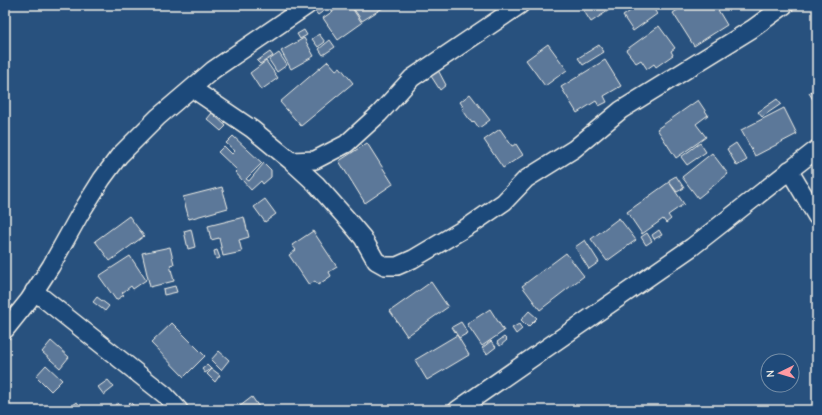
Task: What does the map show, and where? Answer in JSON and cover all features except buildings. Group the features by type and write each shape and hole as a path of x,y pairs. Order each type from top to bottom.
{"street":[{"path":"5,330 51,266 98,185 119,156 158,117 193,89 213,70 308,5"},
{"path":"291,161 315,160 346,144 379,114 412,78 520,5"},
{"path":"193,89 252,128 316,184 363,238 376,261 385,266 397,266 413,259 472,224 504,202 526,179 574,149 621,110 752,29 785,5"},
{"path":"456,410 692,247 817,149"},
{"path":"789,170 817,217"},
{"path":"34,291 165,395 179,410"}]}
